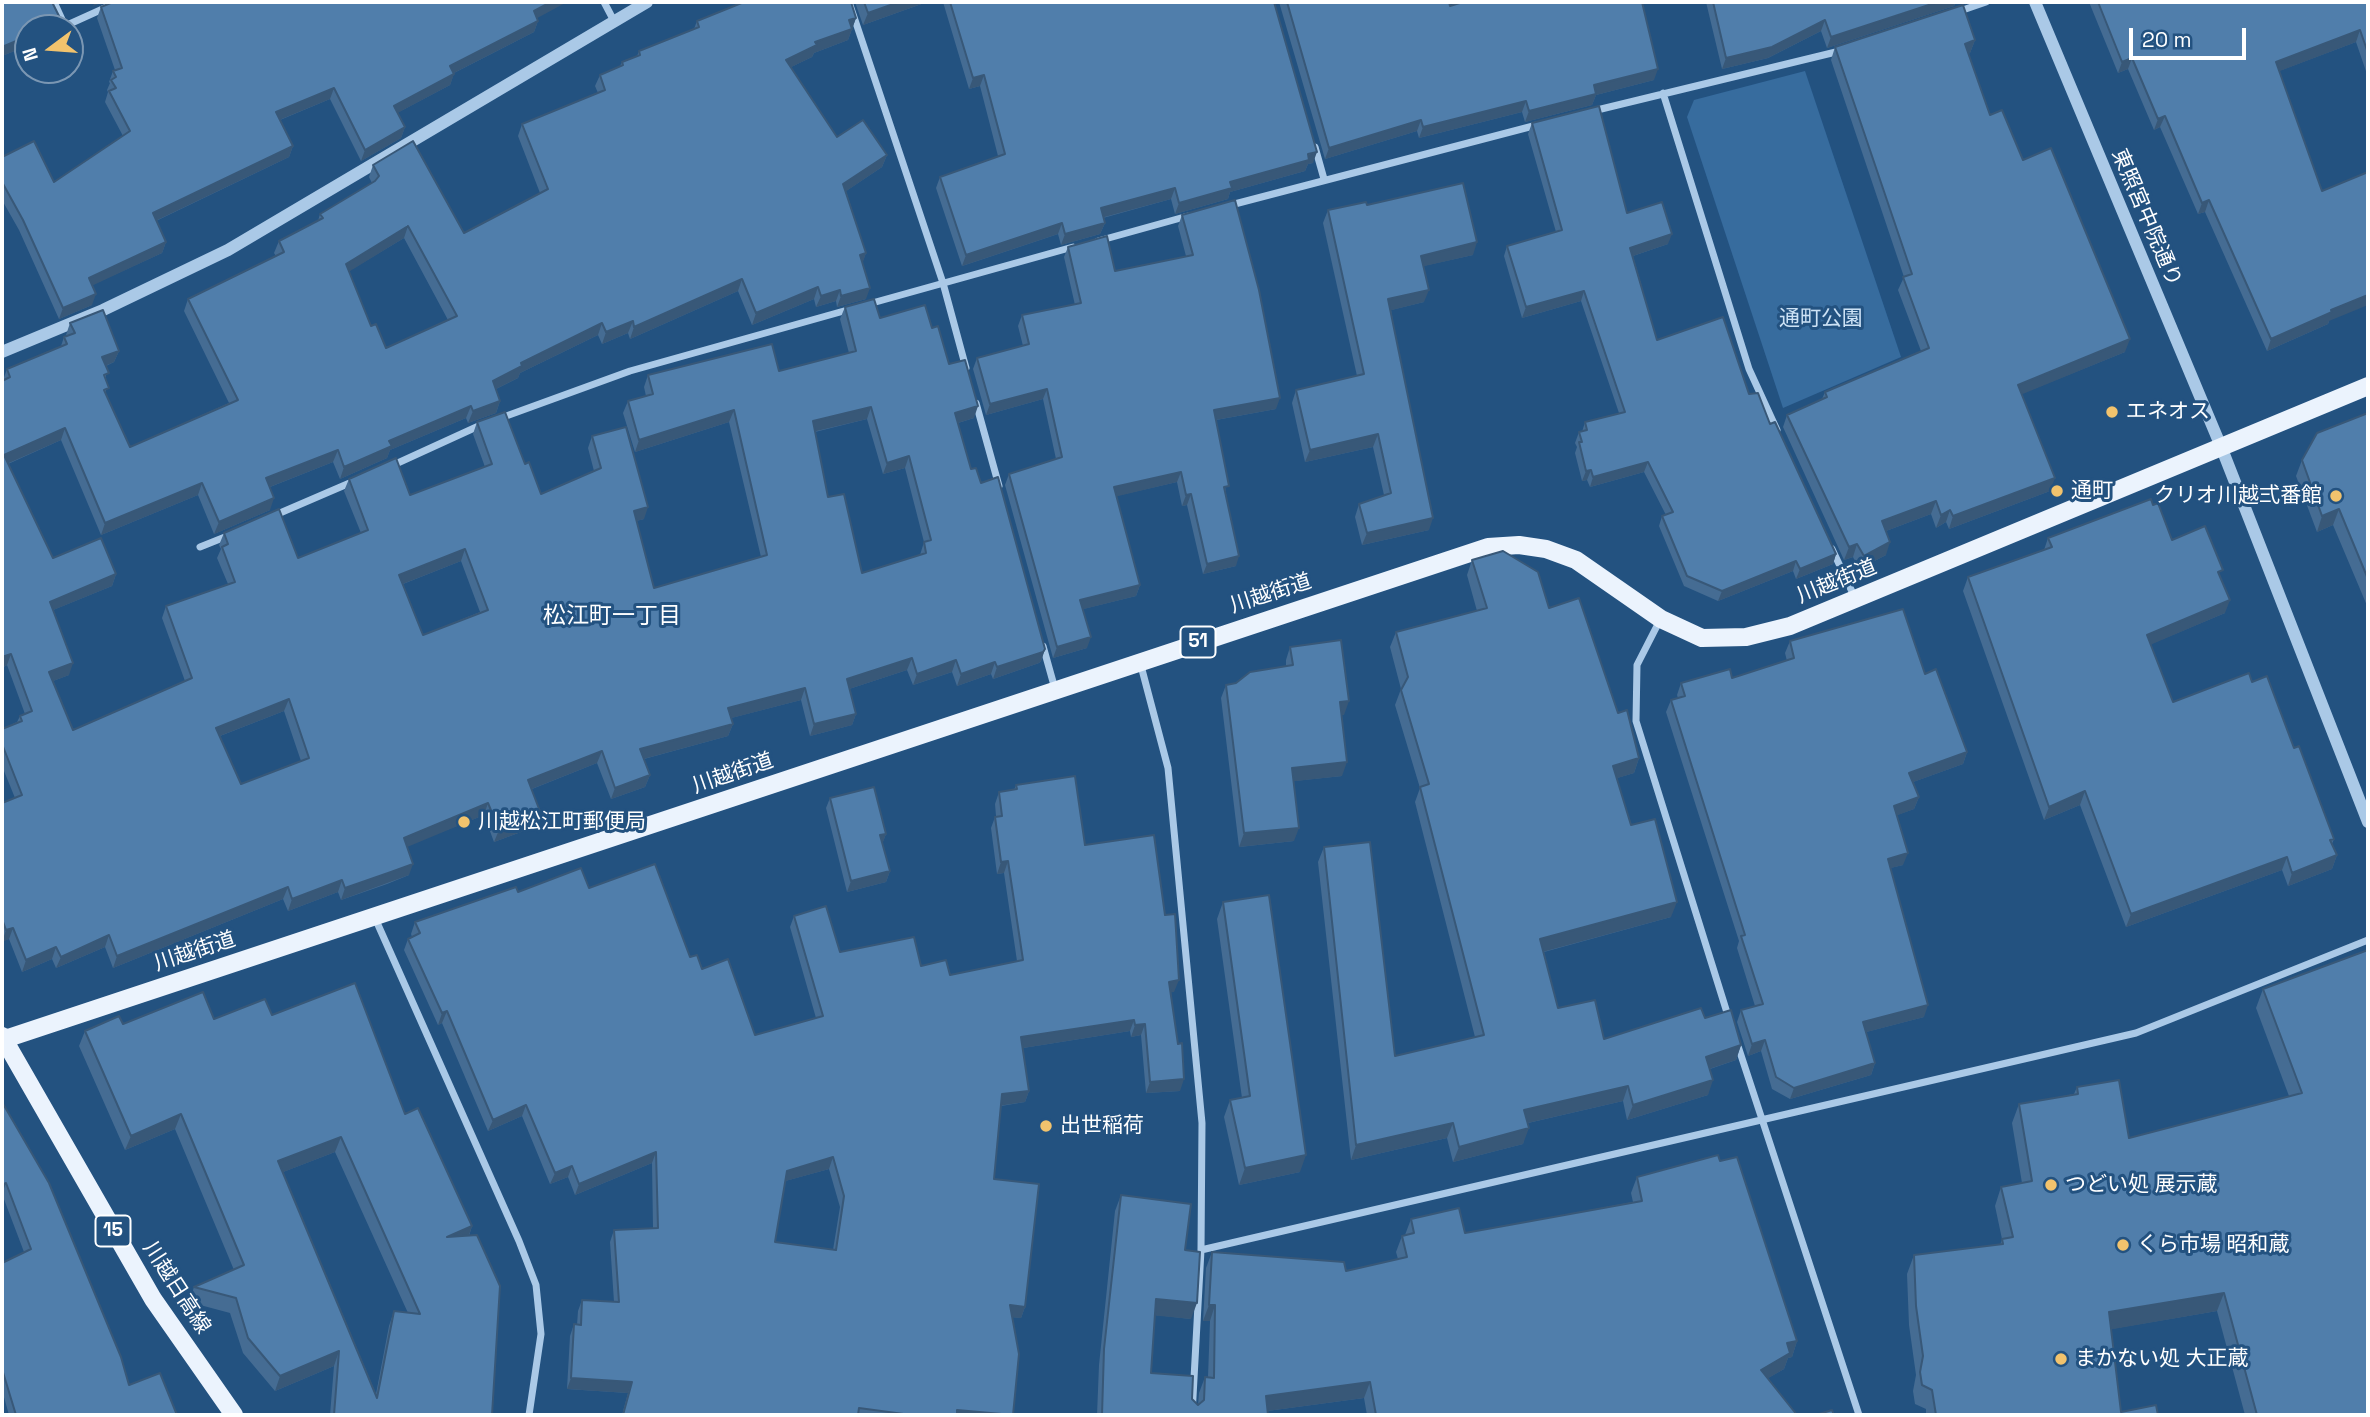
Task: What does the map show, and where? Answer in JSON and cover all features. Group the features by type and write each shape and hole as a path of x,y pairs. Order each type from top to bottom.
{"main road":[{"name":"川越街道","path":"2,1038 375,918 1055,689 1488,547 1519,545 1546,549 1576,560 1661,620 1702,638 1746,638 1790,626 2222,449 2368,386"},
{"name":"川越日高線","path":"2,1038 153,1299 234,1415"}],"street":[{"path":"54,2 65,26 118,2"},
{"path":"604,2 614,21"},
{"path":"2,352 103,310 229,250 647,2"},
{"path":"849,2 943,283 968,375"},
{"path":"1950,14 1986,2"},
{"name":"東照宮中院通り","path":"2035,2 2222,449 2368,822"},
{"path":"1579,114 1852,47"},
{"path":"1662,93 1749,369 1783,441"},
{"path":"1219,208 1541,124"},
{"path":"1313,141 1324,180"},
{"path":"374,473 474,427 630,372 1193,215"},
{"path":"972,389 1001,494"},
{"path":"262,521 362,478"},
{"path":"200,548 237,531"},
{"path":"1828,538 1856,599"},
{"path":"1661,620 1637,665 1636,721 1731,1026"},
{"path":"1041,640 1055,689"},
{"path":"1140,661 1168,768 1202,1123 1201,1250 1192,1415"},
{"path":"375,918 519,1241 536,1285 541,1334 530,1415"},
{"path":"1201,1250 2136,1033 2368,940"},
{"path":"1736,1040 1859,1415"}],"green space":[{"name":"通町公園","path":"1805,71 1901,357 1783,408 1687,117 1694,100"}],"building":[{"path":"2,2 52,2 58,14 14,14 14,42 2,47"},
{"path":"113,2 551,2 534,11 538,21 450,66 454,74 394,106 405,127 365,150 334,88 276,112 293,146 153,213 166,242 89,278 96,294 63,308 23,220 2,182 2,157 34,141 54,182 130,131 109,91 116,88 111,80 116,77 113,71 122,68 101,7"},
{"path":"744,2 851,2 856,18 849,20 852,29 815,42 817,45 786,60 837,137 863,120 887,155 843,184 866,253 860,255 870,288 841,296 840,290 821,296 818,287 756,313 742,279 634,327 633,321 606,332 602,323 521,363 522,366 493,381 500,401 473,411 471,406 389,441 392,446 344,467 338,450 266,478 274,498 219,522 202,483 105,523 65,428 4,455 53,558 101,538 116,574 50,602 73,663 49,672 73,730 192,678 166,606 235,582 222,547 228,544 224,533 279,509 298,558 368,530 349,479 396,458 410,495 492,464 477,422 505,412 525,464 529,462 541,494 601,468 592,436 626,427 648,507 634,511 654,588 767,555 734,410 639,440 628,401 653,394 648,375 772,344 779,371 856,351 845,307 874,299 880,318 925,305 932,328 938,326 949,364 965,360 978,406 955,413 971,469 976,468 981,483 998,477 1045,649 1043,652 997,667 995,662 961,674 956,660 917,674 912,658 847,679 856,714 814,724 805,688 728,708 733,724 640,749 650,775 615,788 602,751 528,780 541,814 499,830 488,803 404,838 413,864 391,872 345,888 342,880 292,899 288,887 117,956 109,935 61,957 56,947 26,960 13,928 6,930 2,919 2,803 22,795 2,744 2,729 22,721 20,716 32,711 11,654 2,657 2,381 10,377 7,369 67,344 64,337 75,333 70,323 103,310 119,351 102,357 109,373 104,375 109,388 104,390 130,447 238,400 188,299 284,252 279,241 323,218 320,214 375,181 379,176 373,165 413,141 464,233 548,189 522,124 605,90 600,75 640,55 639,51 699,27 697,21","holes":["408,226 457,316 386,348 376,324 371,326 346,264","871,407 887,463 909,456 931,540 924,542 926,553 862,573 844,494 828,497 813,421","465,549 488,610 423,635 399,575","289,699 309,758 241,784 216,728"]},
{"path":"864,2 899,2 868,13"},
{"path":"950,2 1274,2 1317,152 1308,154 1309,160 1230,182 1232,188 1179,203 1175,188 1101,208 1105,223 1065,234 1062,223 966,255 940,177 1005,154 984,75 973,78"},
{"path":"1287,2 1449,2 1450,6 1463,2 1642,2 1658,69 1594,85 1596,94 1529,111 1526,101 1423,127 1421,120 1329,148"},
{"path":"1713,2 1938,2 1831,37 1825,20 1772,47 1726,58"},
{"path":"2098,2 2368,2 2368,53 2360,30 2276,62 2322,191 2368,172 2368,295 2271,339 2209,200 2202,203 2165,116 2158,119 2132,58 2122,62"},
{"path":"1963,5 1975,40 1965,44 1990,115 2002,110 2023,160 2051,148 2130,339 2018,385 2055,478 1953,516 1950,510 1941,515 1936,501 1882,521 1890,542 1864,556 1857,544 1849,547 1787,415 1827,397 1825,392 1929,348 1903,277 1912,274 1835,47"},
{"path":"1599,106 1627,213 1662,202 1672,234 1630,248 1657,340 1723,317 1749,394 1758,393 1770,424 1775,422 1836,554 1800,569 1796,561 1722,591 1687,576 1662,516 1673,512 1648,462 1593,477 1591,470 1586,471 1579,442 1582,442 1579,432 1587,430 1585,422 1625,412 1584,291 1526,307 1507,246 1562,230 1532,123"},
{"path":"1463,183 1477,242 1421,256 1429,290 1388,299 1433,518 1367,533 1359,504 1391,493 1378,434 1310,450 1296,390 1364,374 1328,210 1366,202 1367,205"},
{"path":"1235,200 1259,290 1280,398 1214,410 1229,486 1224,487 1239,556 1207,564 1191,494 1186,495 1181,472 1114,487 1140,585 1080,600 1091,637 1057,647 1009,474 1062,457 1047,389 990,404 977,358 1029,344 1022,315 1081,303 1068,247 1107,236 1115,271 1193,255 1182,215"},
{"name":"クリオ川越弍番館","path":"2368,413 2368,579 2339,509 2322,516 2302,460 2317,433"},
{"path":"2151,499 2153,505 2158,503 2172,540 2205,526 2223,570 2218,572 2230,600 2147,635 2173,702 2249,673 2252,682 2267,676 2294,748 2299,746 2334,839 2330,840 2337,855 2292,873 2287,857 2131,914 2085,791 2049,807 1968,577 2052,547 2048,538"},
{"path":"1503,551 1538,572 1549,608 1579,598 1618,713 1627,710 1639,758 1613,766 1631,825 1655,819 1677,902 1540,939 1558,1008 1595,1000 1604,1039 1701,1008 1705,1018 1731,1010 1741,1045 1706,1057 1713,1080 1633,1105 1628,1086 1524,1110 1529,1128 1459,1147 1453,1123 1356,1145 1324,847 1370,842 1395,1056 1484,1035 1420,787 1429,784 1401,690 1408,677 1396,632 1487,608 1472,560"},
{"path":"1903,609 1925,674 1936,669 1967,752 1909,773 1919,797 1894,806 1908,853 1888,859 1928,1005 1863,1022 1875,1063 1794,1088 1776,1077 1765,1040 1752,1044 1741,1010 1763,1004 1741,936 1745,935 1671,700 1685,696 1681,683 1730,669 1732,678 1794,658 1790,641"},
{"path":"1341,640 1349,701 1340,702 1347,762 1292,768 1299,828 1244,833 1226,685 1236,683 1250,672 1293,665 1290,647"},
{"path":"1075,776 1085,845 1154,835 1165,915 1175,914 1179,980 1169,982 1178,1044 1182,1043 1184,1079 1150,1082 1145,1024 1135,1025 1134,1020 1021,1037 1029,1091 1002,1094 994,1179 1039,1184 1025,1307 1010,1305 1019,1354 1013,1415 957,1410 957,1415 911,1415 859,1408 858,1415 623,1415 632,1382 571,1378 574,1324 581,1325 582,1300 619,1302 614,1230 658,1228 656,1152 579,1184 572,1166 555,1173 526,1105 493,1120 447,1011 442,1013 408,939 420,933 415,922 516,887 518,892 581,868 589,888 655,864 690,957 697,955 702,969 728,959 755,1035 823,1016 794,916 826,906 840,952 914,937 921,966 946,960 950,975 1023,960 1008,861 1001,862 995,817 1002,816 999,792 1017,789 1016,785","holes":["833,1157 844,1196 836,1250 775,1242 787,1171"]},
{"path":"874,787 886,834 880,835 890,871 851,881 830,798"},
{"path":"1269,895 1306,1155 1245,1168 1230,1100 1250,1096 1223,902"},
{"path":"2368,950 2368,1415 2257,1415 2224,1293 2109,1312 2121,1412 2156,1405 2158,1415 1936,1415 1932,1390 1922,1385 1920,1372 1923,1356 1916,1306 1914,1255 2003,1244 2002,1239 2013,1237 2001,1187 2032,1181 2019,1104 2078,1094 2077,1087 2119,1080 2129,1138 2302,1093 2263,989"},
{"path":"355,983 405,1114 418,1108 472,1226 447,1237 477,1235 500,1286 492,1415 334,1415 339,1351 280,1376 248,1338 236,1298 194,1287 244,1265 181,1114 131,1136 85,1031 119,1016 123,1024 203,992 214,1019 265,999 272,1015","holes":["341,1137 420,1314 394,1311 377,1398 278,1161"]},
{"path":"2,1102 49,1183 121,1357 129,1385 160,1373 177,1415 16,1415 2,1369 2,1263 31,1249 6,1183 2,1185"},
{"path":"1718,1155 1720,1161 1737,1157 1797,1341 1787,1343 1790,1353 1761,1370 1797,1415 1376,1415 1370,1382 1266,1396 1268,1415 1102,1415 1104,1349 1121,1195 1191,1204 1185,1250 1200,1252 1197,1303 1156,1299 1151,1373 1193,1376 1192,1399 1198,1405 1204,1400 1205,1377 1214,1378 1215,1305 1209,1305 1212,1252 1344,1262 1346,1271 1407,1257 1402,1236 1414,1233 1411,1219 1459,1208 1465,1233 1642,1201 1637,1177"},
{"path":"1832,1410 1834,1415 1816,1415"}],"place":[{"name":"エネオス","path":"2112,412"},
{"name":"通町","path":"2057,491"},
{"name":"クリオ川越弍番館","path":"2336,496"},
{"name":"川越松江町郵便局","path":"464,822"},
{"name":"出世稲荷","path":"1046,1126"},
{"name":"つどい処 展示蔵","path":"2051,1185"},
{"name":"くら市場 昭和蔵","path":"2123,1245"},
{"name":"まかない処 大正蔵","path":"2061,1359"}],"district":[{"name":"松江町一丁目","path":"612,617"}]}
